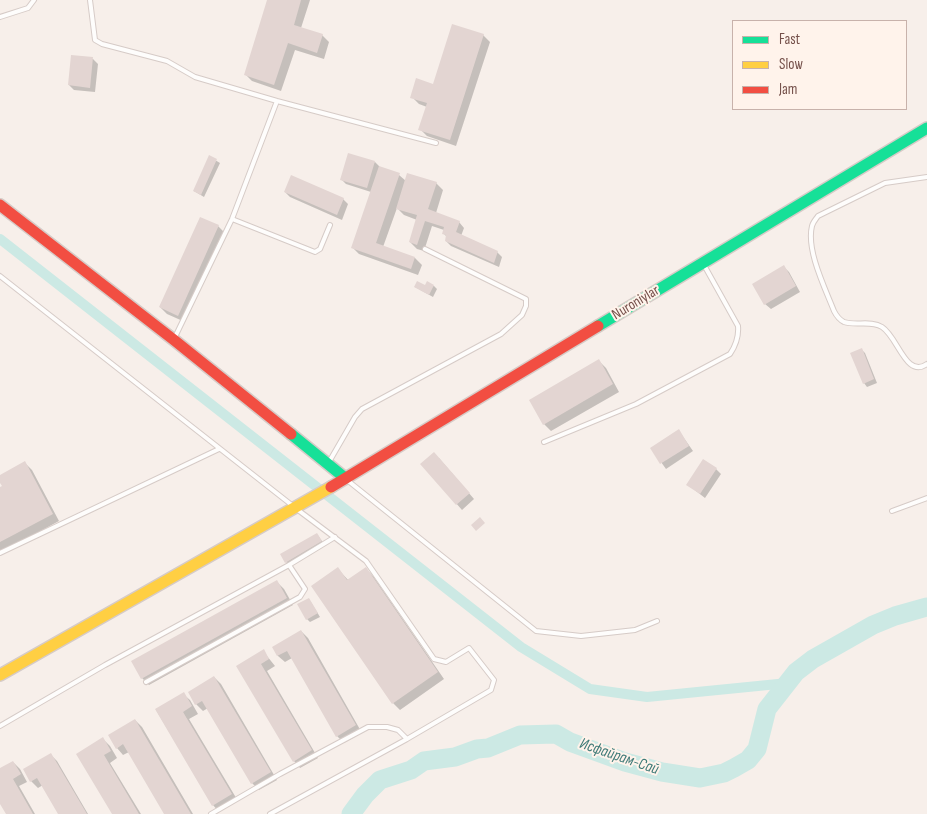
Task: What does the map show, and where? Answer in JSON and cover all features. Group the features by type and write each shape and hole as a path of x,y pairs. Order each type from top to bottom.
{"main road":[{"name":"Nuroniylar","path":"0,675 296,508 927,128"},
{"path":"0,205 174,340 345,478"}],"lane":[{"path":"0,17 28,8 35,0"},
{"path":"90,0 95,40 102,44 167,61 195,77 436,143"},
{"path":"174,340 232,219 277,101"},
{"path":"927,178 885,183 818,216 812,225 811,236 813,254 834,311 839,318 844,322 871,324 882,327 891,336 910,364 916,368 921,368 927,364"},
{"path":"232,219 314,252 320,249 330,225"},
{"path":"328,465 355,417 362,409 501,334 522,315 526,306 526,299 425,249"},
{"path":"544,442 636,404 730,354 737,340 738,326 703,263"},
{"path":"0,276 219,449 366,560 434,659 446,662 469,648 494,680 491,690 407,739 270,814"},
{"path":"0,553 219,449"},
{"path":"345,478 536,631 580,636 635,630 657,621"},
{"path":"892,512 927,498"},
{"path":"0,726 105,665 289,565 335,537"},
{"path":"146,682 300,597 305,589 289,565"},
{"path":"211,814 280,774 368,727 387,727 398,730 407,739"}],"building":[{"path":"267,0 301,0 294,25 323,34 317,53 288,43 274,85 244,75"},
{"path":"452,24 484,34 450,140 418,130 427,103 410,98 416,78 433,84"},
{"path":"71,55 93,57 90,88 68,85"},
{"path":"348,153 375,161 367,188 340,180"},
{"path":"209,155 217,159 201,195 193,191"},
{"path":"379,166 400,173 376,243 415,257 411,269 351,248"},
{"path":"407,173 437,182 428,209 460,221 456,232 498,251 494,263 445,241 446,235 442,234 444,227 425,221 417,245 409,242 417,215 396,209"},
{"path":"291,175 344,198 337,215 284,192"},
{"path":"200,217 219,225 178,316 159,307"},
{"path":"784,265 796,286 764,305 752,284"},
{"path":"417,281 425,285 427,281 434,285 429,295 414,287"},
{"path":"862,348 874,379 863,384 850,353"},
{"path":"599,359 613,384 543,425 529,400"},
{"path":"679,429 689,446 660,464 650,448"},
{"path":"434,452 470,493 456,505 420,464"},
{"path":"703,459 717,468 700,494 686,485"},
{"path":"25,461 53,514 0,542 0,487 2,486 0,475"},
{"path":"480,517 485,523 476,531 471,525"},
{"path":"317,533 322,541 285,563 280,554"},
{"path":"338,567 347,580 366,567 438,672 392,704 311,586"},
{"path":"277,580 287,598 141,679 131,661"},
{"path":"309,598 318,613 306,620 297,604"},
{"path":"301,630 356,725 336,737 287,651 277,656 272,647"},
{"path":"264,649 269,659 261,664 312,750 293,762 236,666"},
{"path":"214,676 271,772 251,784 202,701 195,705 188,692"},
{"path":"184,692 192,706 183,712 232,794 212,806 155,709"},
{"path":"135,719 191,814 164,814 123,744 116,749 108,735"},
{"path":"103,737 111,751 104,755 139,814 112,814 76,754"},
{"path":"51,753 87,814 58,814 37,778 30,782 23,769"},
{"path":"13,761 21,774 13,779 33,814 6,814 0,804 0,768"}],"waterway":[{"path":"0,239 521,647 590,689 647,697 788,683"},
{"name":"Исфайрам-Сай","path":"351,814 365,795 380,780 411,770 424,761 455,757 477,749 488,748 520,735 556,734 570,742 625,762 662,772 700,778 724,773 748,760 757,749 767,709 796,672 813,659 873,625 895,616 927,607"}],"traffic: fast":[{"path":"598,326 927,128"},
{"path":"291,434 345,478"}],"traffic: slow":[{"path":"0,675 331,487"}],"traffic: jam":[{"path":"0,205 174,340 291,434"},
{"path":"331,487 598,326"}]}
